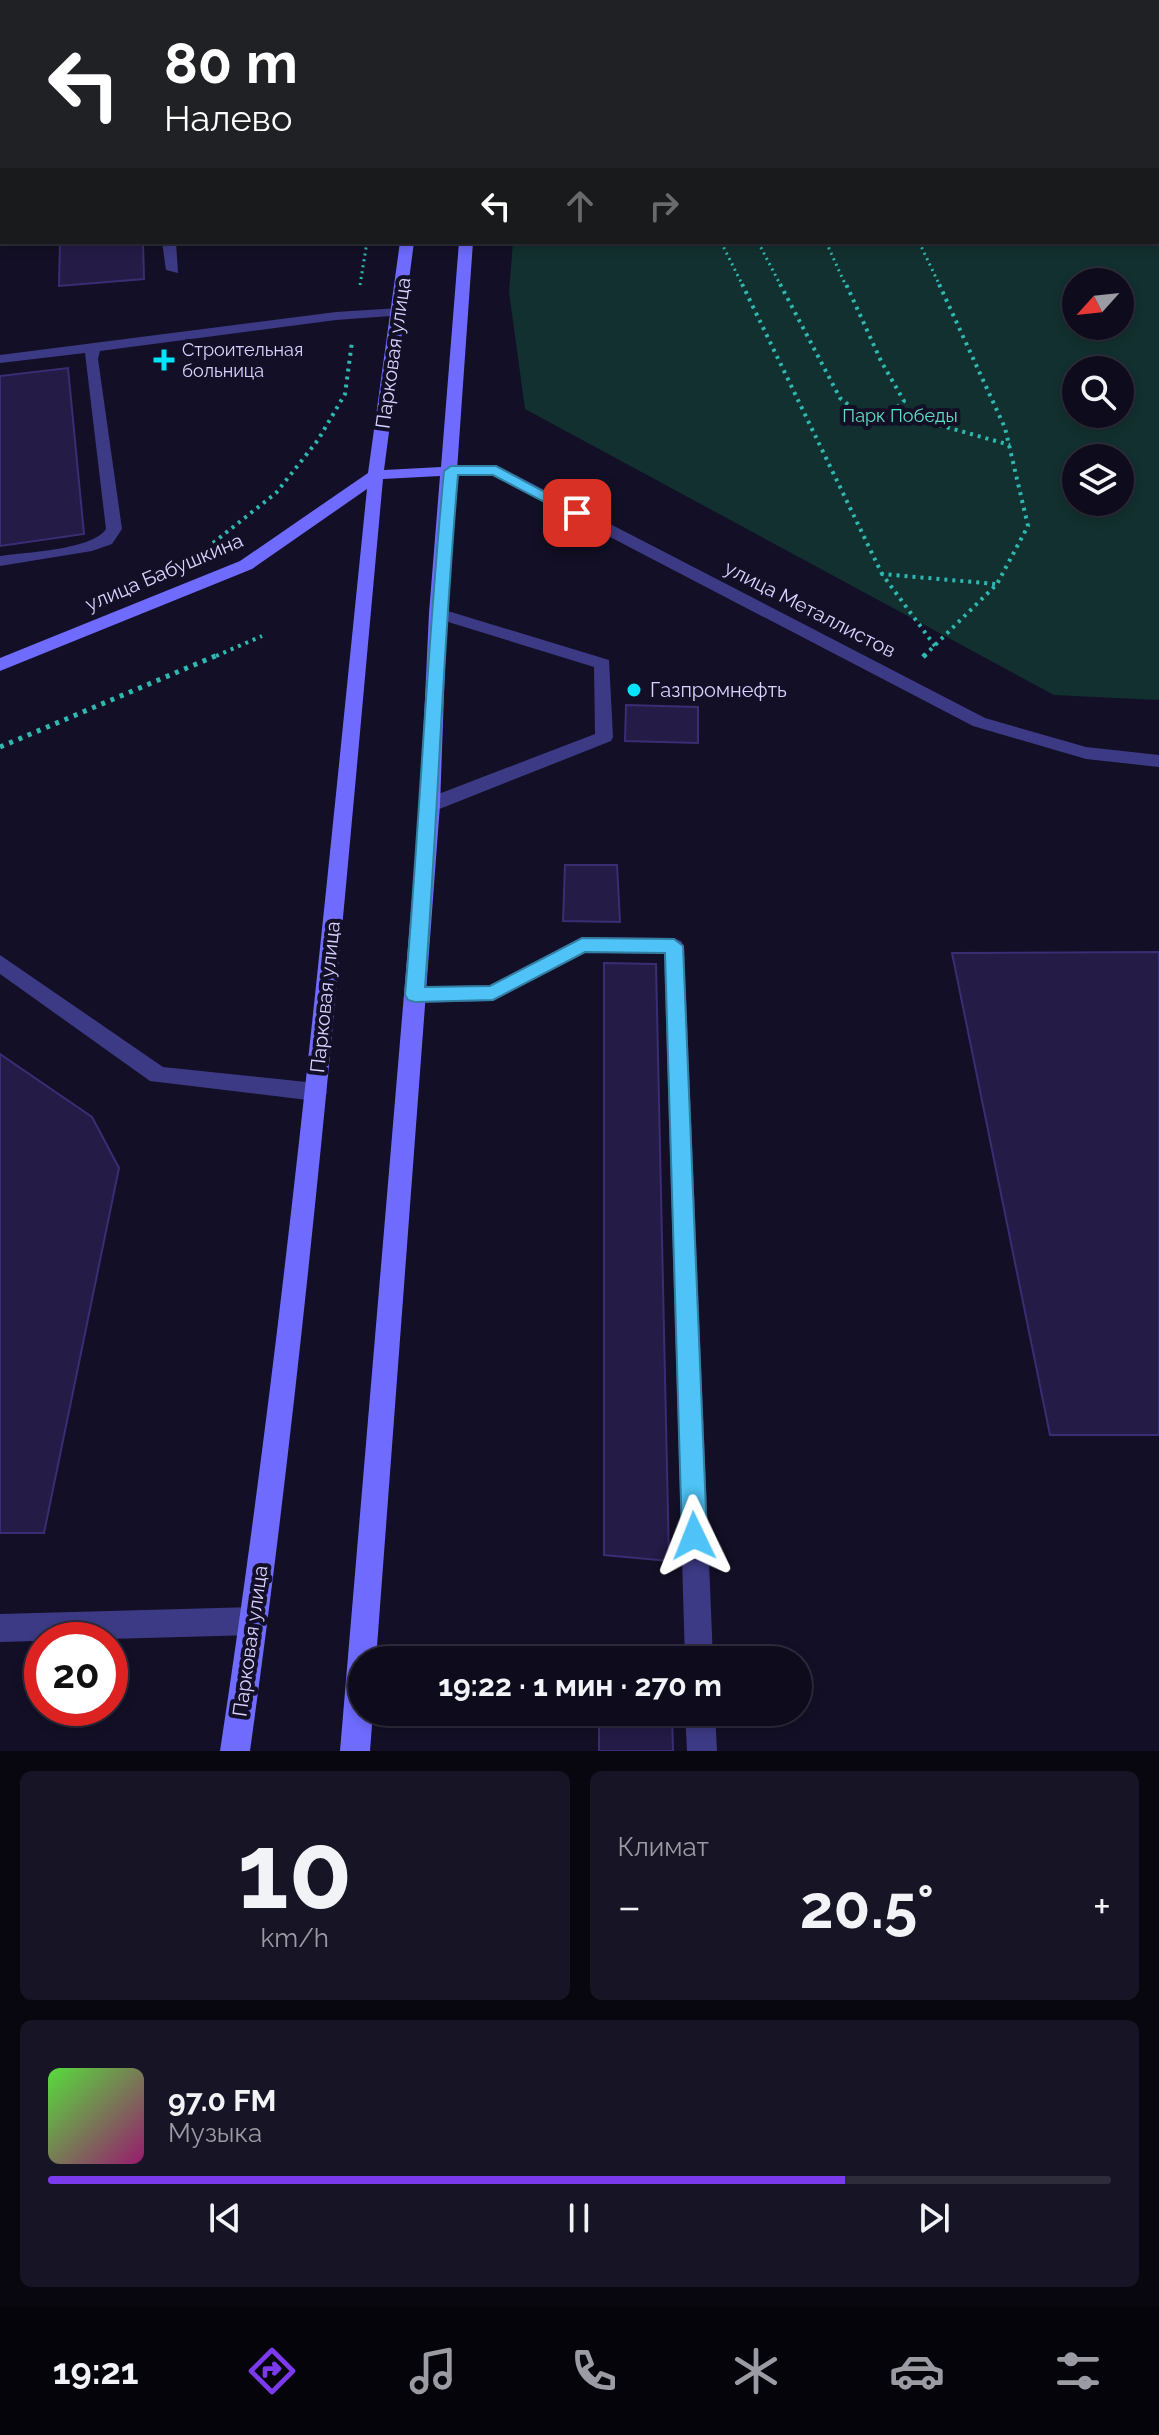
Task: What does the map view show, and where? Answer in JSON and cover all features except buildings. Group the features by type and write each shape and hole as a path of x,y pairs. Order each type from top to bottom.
{"main road":[{"name":"Парковая улица","path":"235,1751 254,1621 316,1092 376,475 407,244"},
{"path":"355,1751 430,805 438,613 466,244"},
{"path":"376,475 451,471"},
{"name":"улица Бабушкина","path":"0,665 246,565 376,475"}],"street":[{"path":"169,244 173,270"},
{"path":"0,359 93,348 109,343 399,312"},
{"path":"0,561 86,548 106,541 114,529 91,359 93,348"},
{"name":"улица Металлистов","path":"451,471 496,471 979,722 1086,753 1159,761"},
{"path":"430,805 604,737 603,664 438,613"},
{"path":"415,995 493,993 582,945 674,946 699,1646"},
{"path":"0,963 158,1075 316,1092"},
{"path":"0,1628 254,1621"},
{"path":"701,1726 702,1751"}],"path":[{"path":"204,549 276,493 318,440 345,394 367,244"},
{"path":"722,244 882,574 935,646"},
{"path":"759,244 840,398 855,410 892,412 1010,445"},
{"path":"827,244 881,361 904,401 892,412"},
{"path":"899,680 997,584 1028,526 1005,428 920,244"},
{"path":"882,574 997,584"},
{"path":"0,747 262,636"}],"green space":[{"name":"Парк Победы","path":"513,244 1159,244 1159,700 1054,695 525,409 509,292"}],"place":[{"name":"Строительная больница","path":"164,360"},
{"name":"Газпромнефть","path":"634,690"}],"route":[{"path":"577,513 496,471 451,471 438,613 430,805 415,995 493,993 582,945 674,946 694,1536"}]}
